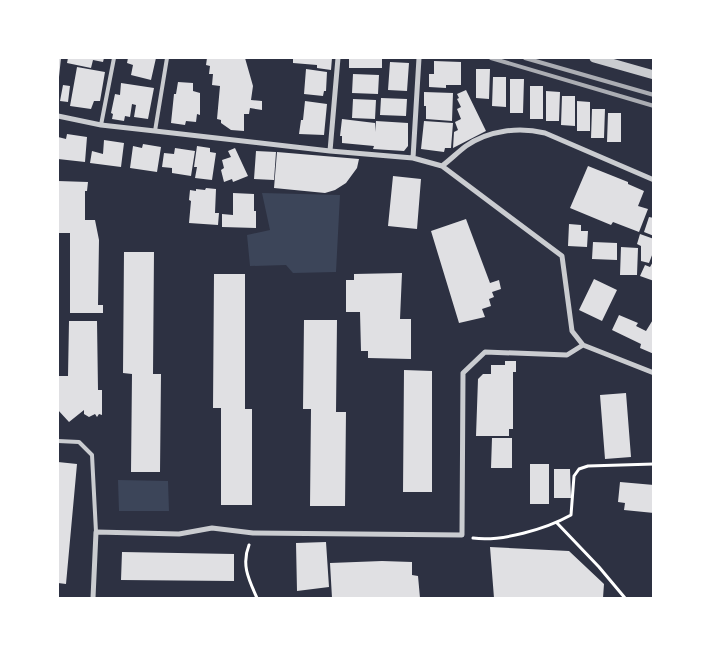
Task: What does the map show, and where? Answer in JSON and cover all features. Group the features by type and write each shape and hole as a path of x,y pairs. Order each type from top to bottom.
{"street":[{"path":"330,151 338,58"},
{"path":"413,158 419,58"},
{"path":"594,58 610,60 654,74"},
{"path":"58,116 101,125 330,151 413,158 442,166 562,256 572,331 583,345 654,374"},
{"path":"442,166 467,145 495,132 531,130 545,133 654,180"},
{"path":"93,598 96,532 179,534 212,528 253,533 462,536 462,373 485,352 567,355 583,345"}],"lane":[{"path":"101,125 114,58"},
{"path":"154,131 167,58"},
{"path":"58,441 79,442 92,455 96,532"}],"path":[{"path":"462,536 475,539 504,537 557,523 571,515 574,476 579,469 588,466 654,464"},
{"path":"557,523 599,567 625,598"},
{"path":"253,533 246,554 246,568 247,576 257,598"}],"shaded area":[{"path":"262,193 340,195 336,272 293,273 286,265 250,266 247,235 270,230"},
{"path":"118,480 168,481 169,511 119,511"}],"building":[{"path":"58,58 61,58 59,77 58,76"},
{"path":"68,58 104,58 103,62 93,60 91,68 67,63"},
{"path":"128,58 156,58 151,80 131,75 133,65 127,63"},
{"path":"207,58 245,58 253,86 251,100 262,101 262,110 250,108 249,114 244,114 244,131 231,130 221,123 221,120 217,119 220,86 212,85 213,74 209,74 210,66 206,65"},
{"path":"293,58 332,58 331,70 317,68 317,65 293,63"},
{"path":"349,58 382,58 382,68 349,68"},
{"path":"434,61 461,62 461,85 446,85 446,88 429,87 429,74 434,74"},
{"path":"390,62 409,63 407,91 388,90"},
{"path":"77,67 105,72 100,101 94,101 91,109 70,106"},
{"path":"306,69 327,72 326,91 324,91 323,96 304,94"},
{"path":"476,69 490,69 489,99 476,98"},
{"path":"353,74 379,75 378,94 352,93"},
{"path":"493,77 506,77 506,107 492,106"},
{"path":"510,79 524,79 523,113 510,113"},
{"path":"178,82 193,83 193,91 200,93 200,115 197,114 196,122 186,121 185,125 171,123 174,94 176,94"},
{"path":"121,83 154,88 148,119 134,117 136,105 132,104 130,117 125,116 124,121 112,119 113,114 111,113 115,94 120,95"},
{"path":"63,85 70,86 68,102 60,101"},
{"path":"530,86 543,86 543,119 530,119"},
{"path":"466,90 486,131 453,148 454,132 458,130 455,122 461,119 457,109 461,107 457,94"},
{"path":"546,91 560,92 559,121 546,121"},
{"path":"424,92 453,93 452,121 426,119"},
{"path":"562,96 575,96 575,126 561,125"},
{"path":"381,98 407,99 406,116 380,115"},
{"path":"353,99 376,100 375,119 352,118"},
{"path":"305,101 327,104 324,135 299,134"},
{"path":"577,101 590,102 590,131 577,131"},
{"path":"592,109 605,109 604,138 591,138"},
{"path":"608,113 621,113 621,142 607,142"},
{"path":"342,119 375,123 375,132 376,121 408,123 408,146 404,151 373,149 374,146 342,143 342,136 340,136"},
{"path":"424,121 453,123 451,148 445,148 444,152 421,149"},
{"path":"67,134 87,137 85,162 58,159 58,137 66,139"},
{"path":"104,140 124,143 121,167 90,163 92,151 103,154"},
{"path":"143,144 161,147 157,172 130,168 133,146 142,148"},
{"path":"197,146 210,148 210,152 216,153 212,180 195,178 197,167 194,167"},
{"path":"175,148 195,151 191,176 172,173 172,168 162,167 164,153 174,154"},
{"path":"235,148 248,176 233,182 232,179 224,182 221,170 224,168 222,160 231,157 228,151"},
{"path":"256,151 276,152 274,180 254,179"},
{"path":"277,152 359,159 357,168 346,183 335,190 325,193 274,188"},
{"path":"588,166 628,182 628,184 644,191 638,206 648,209 639,232 613,222 611,225 570,208"},
{"path":"393,176 421,179 417,229 388,226"},
{"path":"58,181 88,182 87,191 85,191 85,220 95,220 99,240 98,305 103,305 103,313 70,313 70,233 58,233"},
{"path":"206,188 216,189 215,213 219,213 218,225 189,223 190,190 205,190"},
{"path":"233,193 254,194 256,228 222,227 222,214 233,215"},
{"path":"649,217 654,218 654,236 644,232"},
{"path":"466,219 490,283 499,280 501,289 492,292 494,297 489,299 491,306 482,309 485,317 459,323 431,231"},
{"path":"569,224 581,225 581,231 588,231 587,247 568,246"},
{"path":"640,234 654,239 654,250 649,263 641,261 641,246 637,244"},
{"path":"593,242 617,243 617,260 592,259"},
{"path":"621,247 638,248 637,275 620,275"},
{"path":"124,252 154,252 153,374 161,374 160,472 131,472 132,374 123,373"},
{"path":"654,260 654,281 640,276 645,265 650,267"},
{"path":"402,273 400,319 411,319 411,359 368,358 368,351 361,351 360,312 346,312 346,280 354,280 354,274"},
{"path":"214,274 245,274 245,409 252,409 252,505 221,505 221,408 213,408"},
{"path":"594,279 617,290 602,321 579,310"},
{"path":"619,315 638,323 636,326 646,331 654,318 654,354 640,348 641,344 612,330"},
{"path":"304,320 337,320 336,412 346,412 345,506 310,506 311,409 303,409"},
{"path":"69,321 97,321 98,390 102,390 102,415 99,414 97,417 95,414 89,417 84,414 84,410 69,422 58,410 58,376 68,376"},
{"path":"505,361 516,361 516,372 513,372 513,429 509,429 509,436 476,436 478,379 483,374 491,374 491,365 505,365"},
{"path":"404,370 432,371 432,492 403,492"},
{"path":"626,393 631,457 605,459 600,395"},
{"path":"492,438 512,438 512,468 491,468"},
{"path":"58,462 77,464 66,584 58,583"},
{"path":"530,464 549,464 549,504 530,504"},
{"path":"554,469 570,469 571,498 554,498"},
{"path":"620,482 654,485 654,513 624,510 625,503 618,502"},
{"path":"326,542 329,587 297,591 296,543"},
{"path":"490,547 569,551 604,584 603,598 494,598"},
{"path":"122,552 234,554 234,581 121,580"},
{"path":"412,562 412,575 418,576 420,598 332,598 330,563"}],"railway":[{"path":"491,58 654,106"},
{"path":"525,58 654,95"}]}
